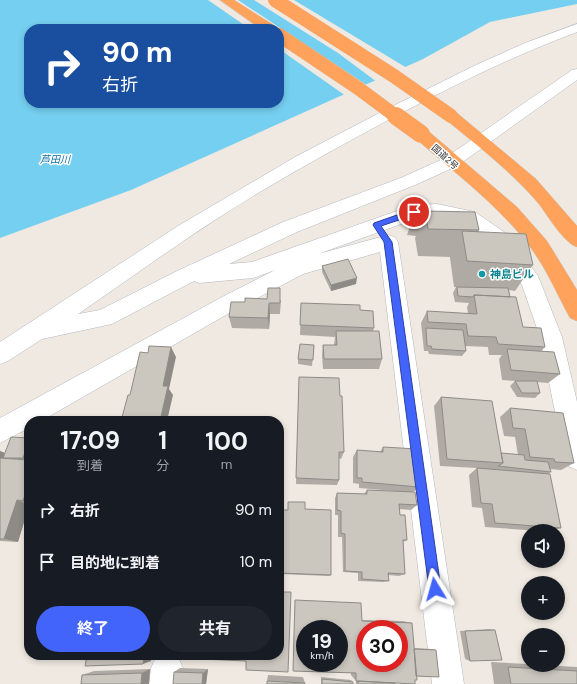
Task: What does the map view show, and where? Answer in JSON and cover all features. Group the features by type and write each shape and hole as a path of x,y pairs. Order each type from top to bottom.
{"highway":[{"path":"226,0 262,24"},
{"path":"275,0 394,76 451,116 523,176 556,212 577,240"},
{"name":"国道2号","path":"284,38 358,88 421,134 451,162 511,212 540,246 566,288 577,312"}],"street":[{"path":"0,354 211,214 340,139 452,80 577,28"},
{"path":"35,332 104,318 184,277 290,227 408,182 451,162 577,73"},
{"path":"27,416 224,306 297,268 382,233 414,212 438,211 468,217 500,239 531,282 551,336 577,457"},
{"path":"184,277 253,270 382,233"},
{"path":"382,233 448,684"},
{"path":"0,431 24,418"}],"water":[{"name":"芦田川","path":"0,0 577,0 577,4 490,22 423,59 131,190 0,238"}],"pier":[{"path":"208,0 238,0 274,24 243,24"},
{"path":"254,0 294,0 407,68 377,82 338,53"},
{"path":"284,30 368,86 346,96 284,53"}],"building":[{"path":"425,211 475,212 479,230 428,229"},
{"path":"421,221 418,229 409,229 416,222"},
{"path":"462,231 526,234 533,265 467,261"},
{"path":"348,259 357,278 331,285 322,266"},
{"path":"457,287 508,288 510,297 476,295 473,297 458,296"},
{"path":"268,288 280,288 280,303 269,303 268,318 229,317 231,302 245,302 245,298 267,299"},
{"path":"474,295 516,297 523,327 541,328 545,347 498,344 496,337 468,336 466,324 428,322 427,311 477,314"},
{"path":"301,303 360,305 360,310 373,311 374,328 300,325"},
{"path":"426,328 463,330 466,351 432,349 431,346 427,346"},
{"path":"336,331 379,331 382,359 324,359 323,345 337,345"},
{"path":"300,344 314,345 313,360 298,359"},
{"path":"149,346 171,347 163,386 168,386 161,416 122,416 128,395 130,395 140,352 148,353"},
{"path":"507,349 554,352 560,374 511,370"},
{"path":"299,377 339,378 340,396 342,396 344,452 339,452 339,480 296,478"},
{"path":"515,381 537,381 540,393 522,393"},
{"path":"441,397 492,401 503,463 447,459"},
{"path":"510,408 563,413 574,463 555,462 554,459 530,457 525,429 513,428"},
{"path":"11,437 24,438 23,458 3,458"},
{"path":"383,447 417,449 419,487 362,482 362,478 357,478 357,450 383,452"},
{"path":"501,453 524,455 525,460 548,462 551,472 498,466 503,463"},
{"path":"0,458 24,460 24,498 23,501 17,500 4,539 0,539"},
{"path":"477,468 550,474 560,524 521,525 495,523 492,504 481,503"},
{"path":"367,490 415,492 417,505 399,504 400,515 405,515 407,540 403,540 405,574 388,573 389,581 362,579 362,572 345,571 345,534 341,533 341,511 337,510 337,493 367,494"},
{"path":"288,502 305,502 305,509 331,510 331,575 284,573 284,510 288,510"},
{"path":"284,592 291,592 288,672 246,670 246,661 224,660 284,660"},
{"path":"295,600 361,603 362,620 356,620 356,672 408,672 408,623 412,623 417,680 415,680 415,684 356,681 356,673 324,672 348,672 348,620 296,620 296,671 293,671"},
{"path":"495,630 502,660 470,661 465,631"},
{"path":"414,649 436,650 439,677 416,676"},
{"path":"86,660 143,660 143,664 85,666"},
{"path":"508,667 521,668 521,672 577,671 577,684 511,684"},
{"path":"174,672 203,673 202,684 173,684"},
{"path":"142,673 141,684 81,684 82,675"},
{"path":"322,679 353,682 353,684 322,684"},
{"path":"267,681 305,683 305,684 267,684"},
{"path":"358,681 395,683 395,684 358,684"}],"place":[{"name":"神島ビル","path":"482,274"}],"route":[{"path":"414,212 377,225 388,242 435,589"}]}
